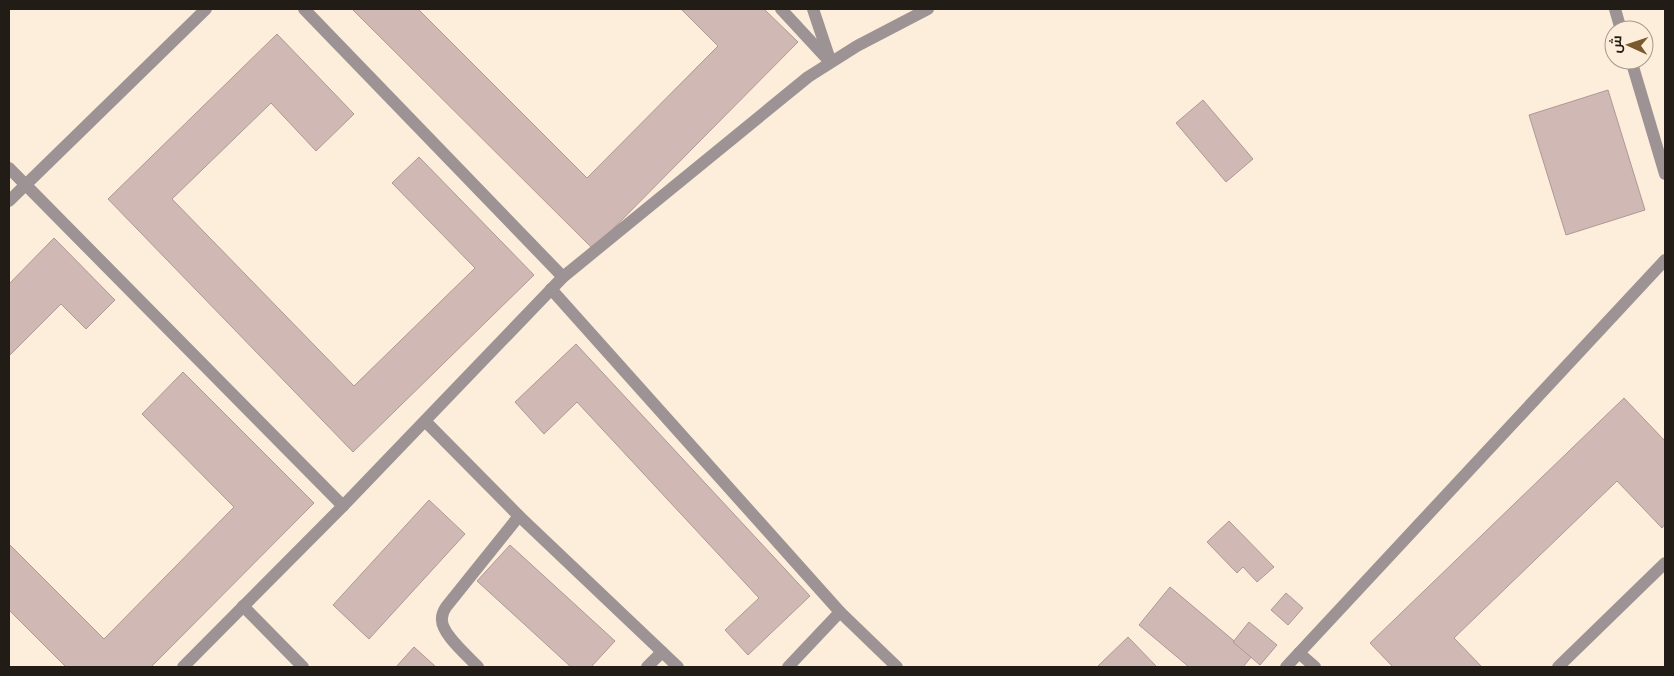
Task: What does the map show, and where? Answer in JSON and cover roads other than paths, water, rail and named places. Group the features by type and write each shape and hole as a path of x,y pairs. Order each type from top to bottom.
{"street":[{"path":"9,201 206,9"},
{"path":"304,9 563,277"},
{"path":"781,9 830,62"},
{"path":"813,9 830,62"},
{"path":"183,667 343,506 563,277 789,92 830,62 928,9"},
{"path":"1634,70 1665,174"},
{"path":"9,168 343,506"},
{"path":"1286,667 1665,260"},
{"path":"551,289 840,612 897,667"},
{"path":"425,421 519,516 678,667"},
{"path":"478,667 447,634 442,624 441,616 446,607 519,516"},
{"path":"1558,667 1665,563"},
{"path":"244,606 303,667"},
{"path":"788,667 840,612"},
{"path":"647,667 662,652"},
{"path":"1299,653 1315,667"}]}
